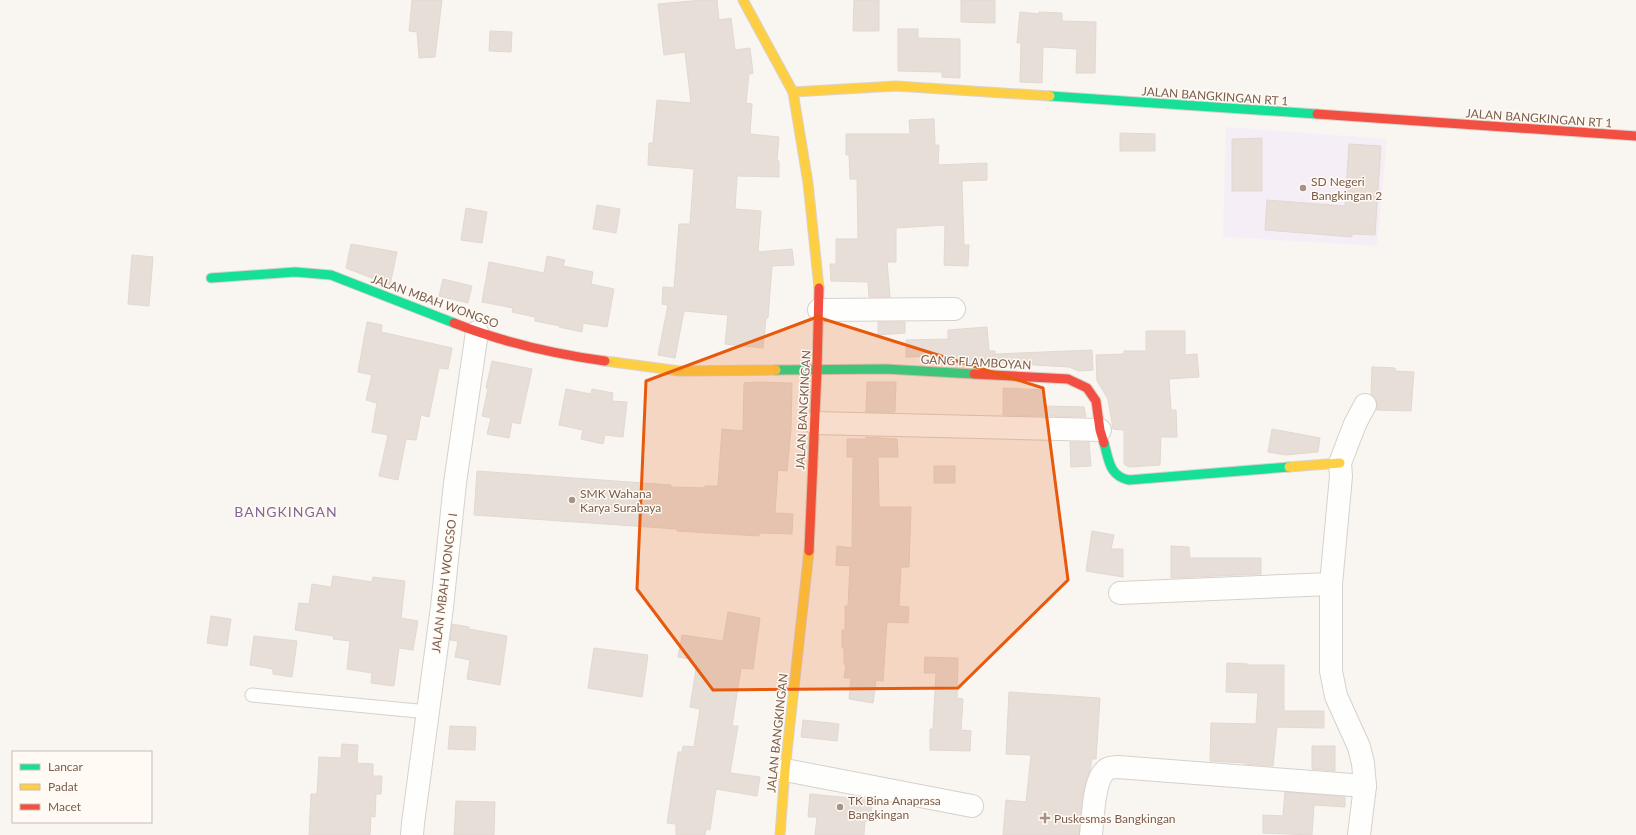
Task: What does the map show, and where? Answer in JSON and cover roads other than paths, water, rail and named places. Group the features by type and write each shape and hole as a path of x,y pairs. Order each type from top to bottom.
{"street":[{"name":"JALAN BANGKINGAN","path":"743,0 793,92 809,190 819,280 815,423 809,549 785,770 780,835"},
{"name":"JALAN BANGKINGAN RT 1","path":"793,92 896,86 1636,136"},
{"name":"JALAN MBAH WONGSO","path":"211,278 295,272 330,275 477,332 563,355 680,372 817,368"},
{"path":"819,310 954,309"},
{"name":"JALAN MBAH WONGSO I","path":"412,835 442,607 455,483 477,332"},
{"name":"GANG FLAMBOYAN","path":"817,368 886,369 1068,379 1087,388 1096,401 1100,430 1112,469 1120,478 1129,480 1340,463"},
{"path":"1359,835 1365,786 1359,748 1336,696 1331,671 1331,584 1341,476 1340,463 1355,424 1365,405"},
{"path":"815,423 1100,430"},
{"path":"1120,593 1331,584"},
{"path":"1091,835 1096,794 1100,776 1107,768 1118,767 1365,786"},
{"path":"785,770 972,806"}],"lane":[{"path":"252,695 428,712"}],"place":[{"name":"SD Negeri Bangkingan 2","path":"1303,188"},
{"name":"SMK Wahana Karya Surabaya","path":"572,500"},
{"name":"TK Bina Anaprasa Bangkingan","path":"840,807"},
{"name":"Puskesmas Bangkingan","path":"1045,818"}],"district":[{"name":"BANGKINGAN","path":"286,511"}]}
